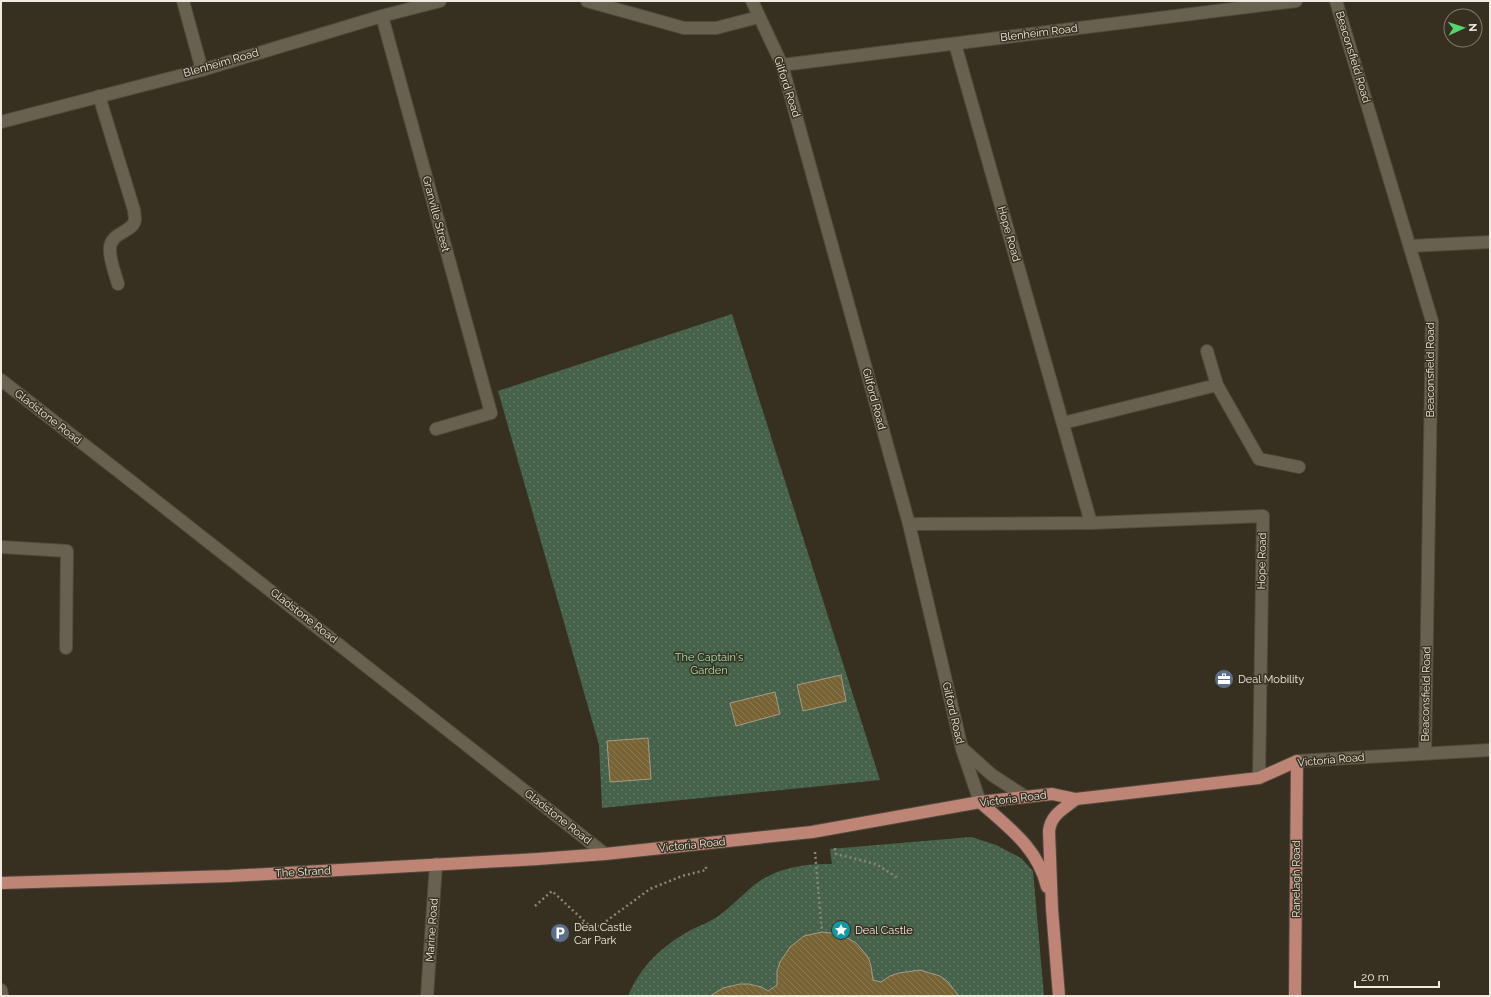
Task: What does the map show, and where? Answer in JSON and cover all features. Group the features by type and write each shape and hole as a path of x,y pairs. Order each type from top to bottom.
{"main road":[{"name":"Victoria Road","path":"605,854 812,832 980,802 1052,794 1076,799 1259,778 1297,761"},
{"name":"Ranelagh Road","path":"1295,996 1297,761"},
{"path":"1059,996 1052,909 1049,831 1050,824 1058,812 1076,799"},
{"path":"980,802 1021,839 1034,856 1043,872 1052,909"},
{"name":"The Strand","path":"1,883 214,877 605,854"}],"street":[{"path":"183,1 202,70"},
{"name":"Blenheim Road","path":"1,122 202,70 382,16 440,1"},
{"path":"587,1 684,28 716,28 758,17"},
{"name":"Gilford Road","path":"752,1 758,17 782,65 908,524 962,749 980,802"},
{"name":"Blenheim Road","path":"782,65 1296,1"},
{"name":"Beaconsfield Road","path":"1336,1 1432,321 1425,753"},
{"name":"Granville Street","path":"382,16 490,413 436,429"},
{"name":"Hope Road","path":"955,44 1091,523"},
{"path":"99,96 134,210 135,220 132,226 112,238 110,246 110,252 118,284"},
{"path":"1410,246 1490,242"},
{"path":"1207,351 1218,385 1259,459 1299,467"},
{"name":"Gladstone Road","path":"1,380 605,854"},
{"path":"1062,423 1218,385"},
{"name":"Hope Road","path":"908,524 1091,523 1263,516 1259,778"},
{"path":"1,547 66,551 66,648"},
{"path":"962,749 992,775 1026,797"},
{"name":"Victoria Road","path":"1297,761 1490,750"},
{"name":"Marine Road","path":"427,996 436,864"},
{"path":"1,990 2,996"}],"path":[{"path":"830,846 836,849 836,854 876,864 898,878"},
{"path":"817,864 822,932"},
{"path":"535,906 552,890 594,930 650,889 682,876 706,870"},
{"path":"576,931 585,921"}],"green space":[{"name":"The Captain's Garden","path":"732,314 880,780 602,808 599,745 498,391"},
{"name":"Deal Castle","path":"971,837 996,845 1021,858 1033,871 1044,996 628,996 633,985 645,967 670,943 689,931 717,917 754,885 772,874 811,864 832,864 830,849"}],"building":[{"path":"841,675 846,701 803,711 797,685"},
{"path":"775,692 780,714 736,726 730,703"},
{"path":"648,738 651,779 610,782 607,741"},
{"path":"822,932 840,934 856,943 868,957 873,980 881,982 890,976 899,973 920,970 940,976 948,982 959,996 710,996 723,988 740,984 749,984 761,987 768,991 777,985 777,971 780,962 790,947 804,936"}],"place":[{"name":"Deal Mobility","path":"1224,679"},
{"name":"Deal Castle","path":"841,930"},
{"name":"Deal Castle Car Park","path":"560,933"}]}
